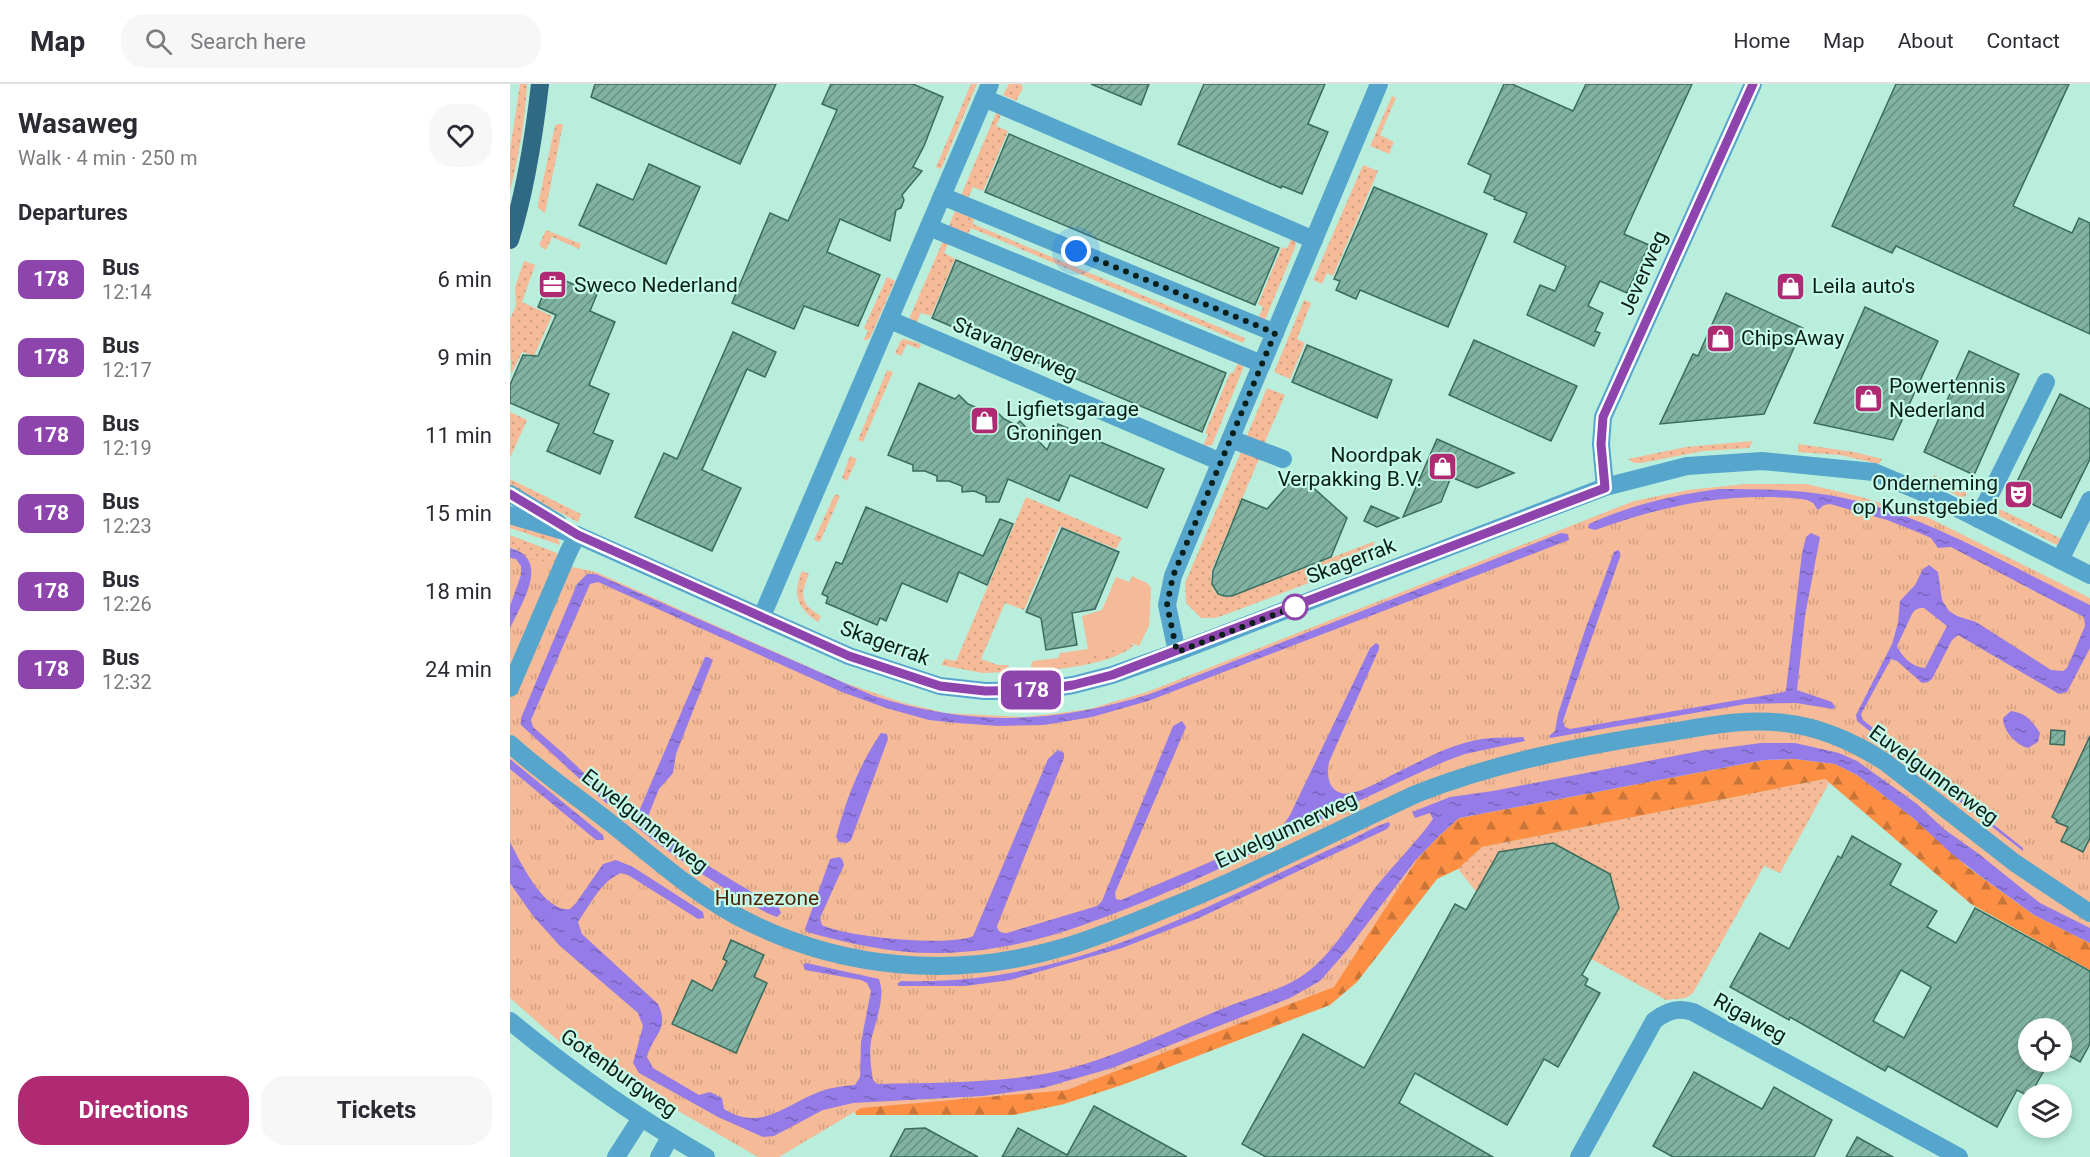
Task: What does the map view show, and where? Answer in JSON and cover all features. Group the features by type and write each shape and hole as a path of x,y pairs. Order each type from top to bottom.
{"main road":[{"path":"510,240 526,173 537,115 540,84"}],"street":[{"path":"1177,652 1167,605 1173,576 1379,84"},
{"name":"Jeverweg","path":"1605,488 1601,444 1603,417 1753,84"},
{"path":"762,616 987,91 1314,240"},
{"path":"942,196 1275,333"},
{"path":"929,227 1262,364"},
{"name":"Stavangerweg","path":"890,320 1221,462"},
{"path":"1978,519 2046,382"},
{"path":"1231,439 1283,459"},
{"name":"Skagerrak","path":"510,494 578,535 849,656 940,686 985,691 1041,690 1112,675 1605,488 1686,466 1762,461 1874,472 1943,501 2090,575"},
{"path":"2060,560 2090,500"},
{"name":"Skagerrak","path":"510,515 578,535"},
{"path":"510,688 578,535"},
{"name":"Euvelgunnerweg","path":"510,744 666,867 737,916 815,949 858,960 893,965 946,967 974,965 1029,956 1067,946 1104,934 1194,898 1444,783 1504,765 1642,736 1748,721 1805,726 1845,739 1866,749 2015,863 2090,913"},
{"name":"Rigaweg","path":"1579,1157 1654,1022 1669,1011 1678,1009 1694,1012 1959,1157"},
{"name":"Gotenburgweg","path":"510,1020 578,1075 670,1137 706,1157"},
{"path":"616,1157 641,1118"},
{"path":"659,1157 670,1137"}],"green space":[{"path":"520,84 527,84 526,97 521,138 510,191 510,151"},
{"path":"971,84 977,84 941,169 936,167"},
{"path":"1009,84 1021,84 1023,88 1016,101 1003,95"},
{"path":"1392,96 1396,98 1380,135 1394,142 1389,154 1370,146"},
{"path":"996,113 1001,115 996,126 1008,131 983,191 973,187 967,200 960,198"},
{"path":"563,124 545,213 538,208 538,204 555,126"},
{"path":"1363,165 1378,171 1333,276 1327,273 1322,284 1313,280"},
{"path":"955,211 974,219 973,224 1245,338 1243,343 971,228 968,234 949,226"},
{"path":"546,230 581,244 579,249 552,237 546,250 539,245"},
{"path":"1291,239 1296,245 1265,320 1258,319 1263,307 1258,304 1282,247 1287,249"},
{"path":"943,241 949,242 944,253 955,259 931,316 921,313 915,325 909,319"},
{"path":"524,261 535,265 522,302 552,316 534,356 522,352 511,375 510,320 516,305 515,287"},
{"path":"887,277 895,281 870,338 863,341 868,331 864,328"},
{"path":"1304,300 1311,303 1297,339 1305,343 1290,379 1274,372"},
{"path":"901,340 921,344 919,349 907,344 901,356 895,353"},
{"path":"1238,363 1243,366 1243,369 1212,445 1203,446 1208,434 1205,433 1230,373 1233,373"},
{"path":"887,370 893,372 863,442 858,440"},
{"path":"1267,388 1285,395 1264,444 1246,438"},
{"path":"510,412 527,420 510,458"},
{"path":"1753,441 1749,448 1703,451 1641,463 1634,463 1628,459 1686,447"},
{"path":"1798,444 1854,452 1882,459 1879,464 1840,455 1798,452"},
{"path":"1241,452 1259,459 1212,569 1212,586 1220,596 1232,596 1375,541 1367,561 1227,614 1215,618 1201,618 1186,603 1185,583"},
{"path":"850,456 857,459 847,481 842,478"},
{"path":"1934,475 1967,493 1962,498 1934,484 1932,480"},
{"path":"510,479 581,514 578,522 510,487"},
{"name":"Hunzezone","path":"1745,484 1806,484 1858,496 1929,518 2090,598 2090,941 1928,827 1848,766 1772,755 1456,815 1433,835 1334,987 1067,1090 861,1108 779,1157 758,1157 562,1044 510,998 510,554 596,572 845,683 904,703 946,713 1023,717 1089,709 1147,692 1634,501 1688,490"},
{"path":"835,494 840,496 820,542 814,540"},
{"path":"1026,497 1122,538 1116,549 1060,526 1024,610 1005,603 981,659 998,665 1008,665 1010,670 982,673 941,665 945,659 956,661"},
{"path":"1993,506 2062,539 2057,545 1995,514"},
{"path":"510,519 558,538 560,545 510,528"},
{"path":"510,535 558,555 510,668 517,550 510,548"},
{"path":"802,571 809,574 804,588 804,598 809,607 821,616 818,622 805,611 798,600 797,587"},
{"path":"1132,576 1147,583 1151,588 1149,626 1139,646 1123,646 1082,659 1031,666 1033,661 1058,658 1060,653 1088,649 1082,616 1102,610 1116,577 1129,582"},
{"path":"1127,643 1134,646 1123,653 1098,662 1031,672 1031,666 1092,656"},
{"path":"899,649 924,658 921,663 895,655"},
{"path":"1795,759 1835,764 1857,775 1912,817 1969,868 2034,915 2090,943 2090,970 1971,904 1825,779 1482,847 1458,869 1437,879 1357,982 1330,1005 1125,1084 1064,1104 1014,1115 856,1115 853,1103 1415,861 1459,818 1764,760"},
{"path":"1825,779 1829,783 1780,873 1764,866 1693,993 1686,998 1666,1000 1482,899 1458,869 1482,847"}],"water":[{"path":"1787,490 1862,502 1929,526 2090,605 2090,648 2067,692 2059,694 1958,635 1952,640 1932,679 1928,682 1922,683 1897,661 1891,659 1861,714 1863,720 2023,848 2023,851 1857,721 1856,715 1892,644 1898,623 1900,601 1915,585 1923,569 1929,565 1938,572 1942,600 1949,611 1976,622 2051,670 2063,671 2067,668 2085,626 2084,617 1951,547 1938,548 1931,538 1915,531 1887,520 1830,504 1818,510 1813,503 1804,499 1744,497 1722,499 1637,516 1595,530 1588,528 1589,524 1636,506 1702,491","holes":["1924,608 1947,626 1925,668 1908,661 1897,646 1912,614 1915,610"]},
{"path":"1561,533 1568,534 1569,540 1148,701 1092,717 1044,725 999,726 929,720 886,708 842,692 598,582 590,584 531,720 533,727 563,753 613,803 611,805 606,803 521,725 521,718 577,584 587,574 596,574 874,696 945,713 1012,718 1079,711 1150,694"},
{"path":"1811,533 1820,537 1805,616 1797,690 1832,702 1835,707 1833,709 1796,703 1746,704 1550,738 1549,736 1555,731 1558,714 1585,630 1614,552 1618,550 1620,557 1563,721 1565,727 1570,729 1784,692 1802,553 1806,537"},
{"path":"510,548 523,554 529,562 531,572 526,595 510,629 510,606 521,575 521,566 516,559 510,558"},
{"path":"1376,643 1379,649 1329,762 1329,780 1336,791 1346,794 1360,791 1436,754 1470,741 1523,737 1525,741 1465,754 1446,761 1231,864 1158,896 1078,927 1026,942 970,951 924,953 856,944 807,932 805,929 830,859 839,857 844,865 820,918 822,925 874,937 921,941 943,941 973,936 1048,759 1058,750 1064,753 1064,758 997,928 1000,932 1007,933 1097,906 1102,901 1173,726 1182,721 1186,727 1115,893 1116,899 1121,900 1210,862 1272,832 1284,824 1290,815 1370,648"},
{"path":"705,657 713,660 676,754 673,773 659,789 647,819 653,827 685,850 778,906 781,913 777,917 698,871 652,839 627,817 640,809"},
{"path":"2011,711 2031,721 2040,733 2038,742 2028,748 2011,737 2005,728 2003,718"},
{"path":"881,733 887,734 888,739 851,840 847,843 839,842 836,837 849,796 866,758"},
{"path":"1761,743 1795,743 1839,753 1857,761 1917,804 1944,829 2040,903 2090,928 2090,943 2034,915 1952,854 1912,817 1857,775 1835,764 1795,759 1764,760 1459,818 1415,861 1348,949 1320,981 1290,998 1112,1068 1043,1088 983,1096 853,1103 823,1110 774,1136 763,1137 718,1117 639,1073 633,1063 643,1026 638,1013 560,946 533,916 510,883 510,842 542,895 560,908 570,909 603,864 616,860 633,867 703,912 704,918 698,919 628,875 621,873 602,888 578,922 582,934 658,1004 662,1020 661,1026 647,1057 653,1068 699,1095 710,1092 722,1098 724,1109 749,1118 760,1118 781,1111 824,1090 855,1085 860,1077 861,1042 871,991 867,983 861,980 805,970 803,965 806,963 879,979 881,1002 870,1051 873,1080 877,1084 1000,1080 1071,1068 1128,1049 1219,1010 1278,988 1310,970 1337,942 1375,888 1433,819 1430,813 1415,818 1412,812 1450,797 1493,791 1700,751"},
{"path":"510,759 603,835 604,840 596,840 510,769"},
{"path":"1389,822 1387,829 1199,918 1122,948 1010,980 965,986 899,986 897,984 901,981 950,980 998,975 1045,966 1091,953 1181,919"}],"building":[{"path":"595,84 776,84 740,164 591,97"},
{"path":"831,84 913,84 943,97 924,146 913,167 922,171 902,195 904,200 901,208 896,210 890,241 840,219 827,252 880,275 858,326 804,306 794,329 732,303 770,213 788,221 837,110 822,104"},
{"path":"1091,84 1149,84 1141,105"},
{"path":"1204,84 1325,84 1308,124 1328,132 1302,194 1282,186 1281,188 1178,144"},
{"path":"1504,84 1512,84 1573,111 1586,84 1692,84 1624,234 1649,245 1627,293 1600,281 1588,306 1603,313 1595,331 1600,333 1594,346 1527,315 1540,285 1555,291 1566,266 1514,242 1527,213 1494,199 1495,197 1484,192 1491,175 1468,164"},
{"path":"1896,84 2069,84 2013,206 2072,233 2079,218 2090,223 2090,334 1896,246 1892,253 1832,226"},
{"path":"1009,134 1279,248 1255,305 985,192"},
{"path":"649,164 700,187 666,264 579,225 597,184 633,200"},
{"path":"1374,187 1487,234 1448,327 1360,290 1356,299 1336,290 1340,281 1334,279"},
{"path":"956,260 1226,373 1202,432 932,318"},
{"path":"551,275 597,294 590,311 615,322 589,385 609,394 593,433 613,441 600,474 547,451 559,424 510,403 510,385 523,355 538,356 556,315 538,307"},
{"path":"1726,293 1803,328 1764,414 1660,424 1693,354 1698,356"},
{"path":"1865,307 1938,341 1893,440 1814,423"},
{"path":"733,332 776,352 765,377 747,369 702,470 741,488 712,551 635,517 664,453 677,459"},
{"path":"1474,340 1577,386 1551,441 1449,395"},
{"path":"1307,345 1392,380 1377,418 1292,382"},
{"path":"1969,351 2019,374 1974,475 1924,452"},
{"path":"919,383 955,399 959,395 968,404 992,414 996,411 1004,419 1016,425 1020,421 1047,450 1058,424 1164,469 1147,508 1070,475 1059,501 1008,479 999,502 986,502 986,496 974,491 962,492 962,486 949,481 937,481 937,476 925,471 913,471 913,465 888,455"},
{"path":"2060,394 2090,409 2090,459 2061,518 2011,494"},
{"path":"1437,439 1514,473 1477,488 1451,477 1441,502 1403,517"},
{"path":"1298,474 1347,518 1331,557 1232,596 1218,594 1212,584 1213,571 1242,499 1267,509"},
{"path":"1371,506 1399,518 1377,527 1364,521"},
{"path":"866,507 983,556 1000,519 1013,524 987,585 959,572 947,602 902,583 886,621 880,618 877,625 826,603 828,597 822,594 836,562 842,564"},
{"path":"1062,528 1119,552 1095,609 1072,613 1077,645 1046,650 1041,618 1026,612"},
{"path":"2051,730 2065,731 2064,745 2050,744"},
{"path":"2090,736 2090,838 2083,852 2061,841 2068,827 2056,822 2057,820 2052,817"},
{"path":"1852,836 1901,864 1890,885 1937,911 1927,927 1956,943 1975,908 2090,971 2090,1044 2080,1062 2072,1057 2072,1018 2018,1018 2018,1072 2043,1072 2036,1084 2018,1084 2018,1091 1997,1127 1888,1066 1885,1071 1790,1017 1789,1020 1730,987 1760,933 1789,949 1838,856 1841,858","holes":["1901,970 1931,987 1904,1038 1873,1021"]},
{"path":"1553,843 1610,874 1619,908 1582,975 1588,979 1585,985 1600,993 1558,1067 1544,1059 1507,1125 1415,1073 1399,1103 1493,1157 1266,1157 1242,1144 1303,1034 1364,1068 1455,904 1466,910 1499,852"},
{"path":"731,940 764,955 754,977 767,983 736,1053 672,1024 692,980 712,991 727,961 723,959"},
{"path":"1694,1072 1762,1109 1774,1087 1832,1120 1814,1157 1673,1157 1653,1146"},
{"path":"1094,1106 1187,1157 1002,1157 1018,1128 1067,1155"},
{"path":"925,1128 978,1157 890,1157 905,1129"},
{"path":"1857,1137 1893,1157 1846,1157"}],"bus line":[{"name":"178","path":"510,494 578,535 849,656 940,686 985,691 1041,690 1112,675 1605,488 1601,444 1603,417 1753,84"}],"place":[{"name":"Sweco Nederland","path":"553,285"},
{"name":"Leila auto's","path":"1791,286"},
{"name":"ChipsAway","path":"1720,338"},
{"name":"Powertennis Nederland","path":"1868,398"},
{"name":"Ligfietsgarage Groningen","path":"985,421"},
{"name":"Noordpak Verpakking B.V.","path":"1443,467"},
{"name":"Onderneming op Kunstgebied","path":"2019,495"}],"route":[{"path":"1076,251 1275,333 1173,576 1167,605 1177,652 1302,604 1295,607"}]}
